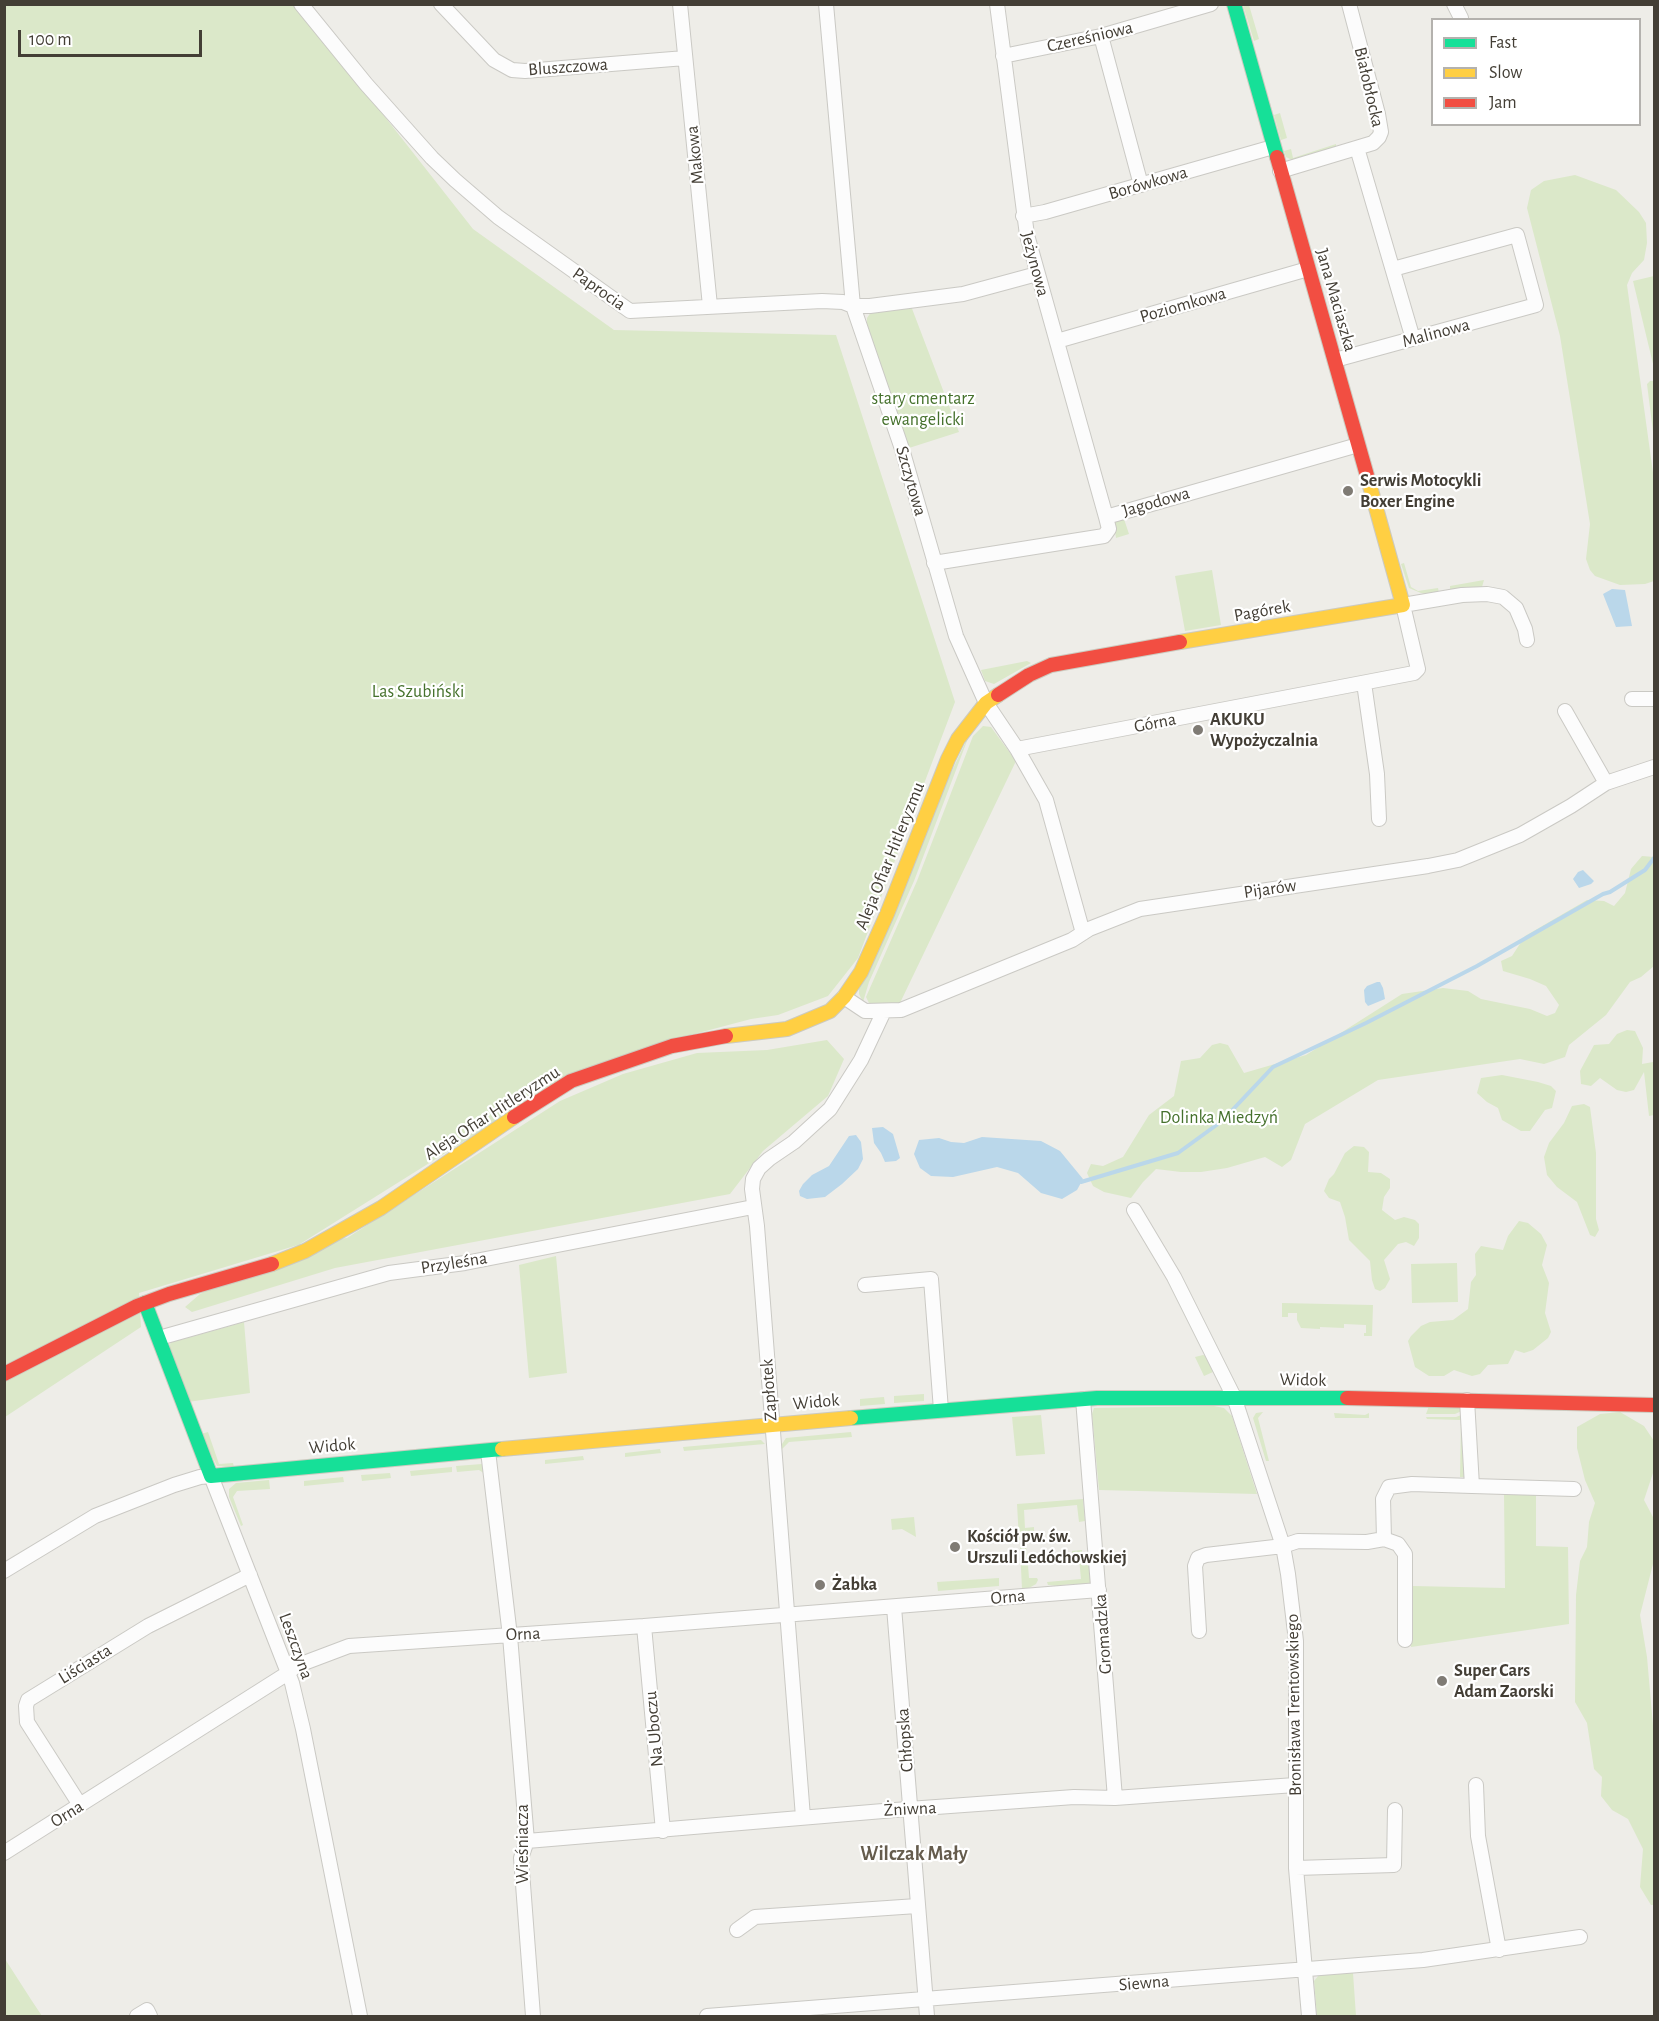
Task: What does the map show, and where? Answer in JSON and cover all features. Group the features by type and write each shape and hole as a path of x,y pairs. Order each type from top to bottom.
{"street":[{"name":"Paprocia","path":"301,4 360,77 432,158 498,217 630,311 822,301 870,306 963,294 1037,274"},
{"name":"Bluszczowa","path":"441,4 494,60 512,70 525,71 685,58"},
{"name":"Makowa","path":"680,4 710,306"},
{"name":"Szczytowa","path":"826,4 853,306 902,449 956,636 987,704 1017,749 1046,800 1083,933"},
{"name":"Jeżynowa","path":"997,4 1023,216 1037,274 1106,517"},
{"name":"Czereśniowa","path":"1003,56 1101,36 1176,9 1211,4"},
{"name":"Jana Maciaszka","path":"1234,4 1402,605"},
{"name":"Białobłocka","path":"1280,171 1357,148 1377,140 1381,132 1349,4"},
{"path":"1454,4 1461,18"},
{"path":"1101,36 1141,185"},
{"name":"Borówkowa","path":"1023,216 1273,147"},
{"path":"1357,148 1413,339"},
{"name":"Malinowa","path":"1335,360 1536,305 1516,234 1393,269"},
{"name":"Poziomkowa","path":"1057,341 1308,269"},
{"name":"Jagodowa","path":"934,563 1104,537 1109,529 1106,517 1358,445"},
{"name":"Pagórek","path":"987,704 1029,675 1064,662 1469,594 1503,597 1516,608 1527,640"},
{"name":"Górna","path":"1017,749 1417,672 1402,605"},
{"path":"1364,683 1377,774 1380,819"},
{"path":"1632,699 1654,699"},
{"name":"Aleja Ofiar Hitleryzmu","path":"4,1374 98,1324 145,1303 268,1266 305,1251 381,1208 536,1102 580,1077 689,1042 796,1026 818,1018 844,997 861,972 887,914 954,747 972,720 987,704"},
{"path":"1566,711 1606,783"},
{"name":"Pijarów","path":"884,1011 901,1010 1072,940 1083,933 1140,909 1458,860 1520,835 1606,783 1654,767"},
{"path":"844,997 865,1011 884,1011"},
{"name":"Zapłotek","path":"803,1817 757,1226 752,1189 755,1174 769,1159 794,1142 830,1109 861,1060 884,1011"},
{"name":"Przyleśna","path":"159,1338 389,1273 465,1263 753,1207"},
{"name":"Bronisława Trentowskiego","path":"1134,1210 1174,1277 1234,1397 1282,1546 1291,1593 1296,1654 1296,1868 1309,2016"},
{"path":"865,1285 931,1279 941,1410"},
{"name":"Leszczyna","path":"145,1303 288,1673 303,1729 360,2016"},
{"name":"Widok","path":"4,1571 95,1516 200,1477 772,1424 1083,1399 1234,1397 1654,1405"},
{"name":"Gromadzka","path":"1083,1399 1115,1798"},
{"path":"1467,1401 1472,1486"},
{"name":"Wieśniacza","path":"488,1451 510,1636 527,1841 521,1858 533,2016"},
{"path":"1384,1539 1383,1499 1389,1487 1412,1484 1574,1489"},
{"path":"1199,1631 1195,1566 1198,1558 1206,1555 1282,1546 1298,1541 1366,1542 1384,1539 1398,1544 1405,1554 1405,1640"},
{"name":"Liściasta","path":"80,1805 27,1722 28,1700 148,1626 250,1575"},
{"name":"Orna","path":"4,1853 296,1666 354,1645 510,1636 1099,1590"},
{"name":"Chłopska","path":"894,1607 927,2016"},
{"name":"Na Uboczu","path":"644,1626 663,1831"},
{"name":"Żniwna","path":"527,1841 1074,1797 1115,1798 1295,1785"},
{"path":"1476,1785 1478,1836 1499,1950"},
{"path":"1296,1868 1394,1865 1395,1810"},
{"path":"737,1930 755,1917 917,1905"},
{"name":"Siewna","path":"707,2016 926,2001 1423,1960 1580,1937"}],"green space":[{"name":"Las Szubiński","path":"4,5 297,5 473,229 614,330 836,335 955,702 858,958 828,996 778,1015 751,1019 653,1045 565,1078 300,1244 347,1238 560,1101 623,1074 697,1053 767,1050 827,1040 844,1059 828,1096 763,1151 730,1194 335,1268 192,1312 185,1307 200,1294 298,1245 139,1293 141,1327 5,1417"},
{"path":"1243,5 1249,5 1259,39 1254,41"},
{"path":"1280,113 1287,138 1281,140 1274,115"},
{"path":"1336,144 1336,150 1294,161 1286,157 1284,151 1291,149 1293,158"},
{"path":"1575,175 1616,190 1639,212 1646,223 1647,243 1644,260 1632,273 1627,285 1654,480 1654,581 1645,584 1620,585 1595,576 1586,559 1590,524 1560,336 1527,208 1531,190 1544,181"},
{"path":"1654,276 1654,368 1633,281"},
{"name":"stary cmentarz ewangelicki","path":"911,306 959,432 909,448 867,324 867,318 871,312"},
{"path":"1654,381 1654,440 1647,384"},
{"path":"1123,516 1129,534 1116,538 1114,524"},
{"path":"1404,563 1411,587 1418,591 1438,588 1439,593 1430,595 1421,593 1409,588 1401,564"},
{"path":"1212,570 1221,625 1185,631 1175,576"},
{"path":"1484,580 1482,587 1478,590 1450,590 1450,586"},
{"path":"1027,661 1031,663 994,684 985,681 981,670"},
{"path":"983,726 991,727 1016,761 900,1003 903,1004 869,1003 866,997 917,881 973,736"},
{"path":"970,733 914,881 869,982 863,1002 859,988 938,800"},
{"name":"Dolinka Miedzyń","path":"1642,856 1654,857 1654,966 1641,977 1630,982 1606,1015 1569,1045 1565,1057 1544,1064 1520,1059 1378,1080 1305,1124 1291,1160 1282,1167 1265,1157 1227,1168 1201,1172 1156,1169 1131,1198 1104,1192 1093,1186 1087,1173 1091,1164 1103,1166 1123,1157 1149,1115 1174,1096 1181,1061 1200,1058 1212,1045 1220,1043 1228,1045 1244,1073 1306,1055 1402,994 1443,988 1468,991 1481,999 1530,1009 1547,1016 1555,1013 1559,1005 1546,986 1503,971 1501,961 1512,956 1525,936 1587,900 1604,901 1614,906 1625,893 1631,869"},
{"path":"1627,1030 1635,1031 1643,1048 1642,1064 1653,1062 1654,1115 1649,1116 1644,1072 1634,1090 1626,1092 1617,1090 1600,1078 1591,1086 1581,1084 1580,1071 1594,1045 1609,1044 1617,1034"},
{"path":"1502,1075 1538,1082 1551,1086 1556,1091 1552,1108 1545,1110 1530,1131 1521,1131 1502,1120 1498,1108 1477,1093 1481,1078"},
{"path":"1584,1104 1590,1107 1596,1153 1596,1219 1599,1230 1595,1237 1590,1235 1577,1202 1557,1187 1547,1175 1544,1157 1549,1143 1564,1123 1572,1106"},
{"path":"1354,1146 1364,1147 1369,1152 1368,1172 1381,1173 1390,1179 1390,1188 1384,1197 1382,1210 1395,1220 1404,1217 1415,1220 1419,1224 1419,1238 1414,1246 1406,1242 1398,1244 1384,1260 1390,1279 1385,1288 1380,1291 1375,1289 1372,1280 1370,1261 1349,1240 1340,1202 1329,1198 1324,1191 1345,1153"},
{"path":"1519,1221 1528,1223 1541,1234 1547,1245 1542,1265 1549,1283 1545,1313 1551,1332 1548,1338 1533,1350 1524,1353 1515,1350 1508,1364 1488,1365 1480,1374 1472,1376 1454,1370 1444,1376 1429,1376 1415,1367 1408,1341 1411,1336 1421,1326 1430,1322 1453,1320 1468,1309 1471,1282 1476,1275 1475,1254 1481,1246 1503,1250 1508,1236"},
{"path":"556,1256 567,1373 529,1378 519,1265"},
{"path":"1457,1263 1458,1302 1412,1303 1411,1264"},
{"path":"1282,1303 1373,1305 1372,1336 1364,1336 1366,1325 1344,1324 1344,1328 1301,1328 1297,1320 1297,1313 1288,1313 1288,1317 1282,1317"},
{"path":"244,1322 250,1393 188,1402 169,1349 171,1341 178,1336 180,1340"},
{"path":"1206,1356 1213,1372 1204,1376 1195,1357"},
{"path":"924,1394 924,1401 894,1403 894,1396"},
{"path":"884,1397 885,1404 860,1406 860,1399"},
{"path":"1214,1406 1224,1408 1232,1416 1257,1494 1099,1490 1092,1414 1094,1408"},
{"path":"1429,1406 1460,1406 1464,1410 1455,1414 1426,1414"},
{"path":"1263,1412 1258,1418 1269,1461 1266,1461 1253,1418 1256,1413"},
{"path":"1620,1412 1644,1426 1654,1441 1654,1470 1644,1500 1654,1519 1654,1560 1640,1615 1647,1657 1654,1737 1654,1905 1651,1905 1640,1887 1643,1849 1628,1819 1612,1810 1601,1796 1602,1777 1594,1769 1587,1723 1575,1702 1576,1595 1580,1561 1587,1547 1589,1522 1595,1503 1585,1480 1577,1448 1577,1427 1600,1414"},
{"path":"1334,1413 1365,1415 1369,1413 1369,1418 1335,1418"},
{"path":"1464,1414 1467,1477 1460,1477 1461,1420 1427,1419 1426,1417 1456,1417"},
{"path":"1041,1415 1045,1454 1016,1456 1012,1417"},
{"path":"208,1432 219,1464 233,1463 234,1467 217,1466 201,1434"},
{"path":"851,1432 852,1437 789,1442 782,1449 786,1438"},
{"path":"761,1440 765,1444 684,1451 683,1447"},
{"path":"660,1449 661,1453 625,1457 625,1453"},
{"path":"583,1456 584,1460 545,1464 545,1460"},
{"path":"482,1464 485,1474 479,1470 457,1472 456,1466"},
{"path":"452,1467 452,1472 411,1476 410,1471"},
{"path":"390,1473 391,1478 362,1481 361,1475"},
{"path":"343,1477 344,1482 304,1486 304,1481"},
{"path":"269,1480 270,1489 237,1491 233,1497 243,1525 241,1526 229,1497 229,1489 236,1483"},
{"path":"1504,1494 1536,1495 1536,1546 1568,1547 1569,1624 1411,1647 1413,1586 1505,1588"},
{"path":"1083,1499 1085,1521 1079,1522 1077,1505 1024,1510 1025,1528 1034,1527 1034,1532 1025,1532 1025,1539 1019,1540 1017,1504"},
{"path":"914,1517 916,1537 902,1529 892,1530 891,1519"},
{"path":"1020,1547 1026,1547 1028,1560 1036,1559 1036,1564 1028,1565 1029,1578 1038,1580 1029,1588 1022,1589"},
{"path":"1082,1550 1083,1559 1088,1559 1088,1566 1091,1566 1092,1583 1082,1587 1079,1584 1061,1585 1061,1588 1048,1585 1047,1582 1081,1579 1079,1558 1072,1558 1072,1551"},
{"path":"999,1578 999,1586 938,1591 937,1582"},
{"path":"5,1959 32,2001 42,2016 5,2016"},
{"path":"1353,1973 1356,2016 1317,2016 1314,1981 1319,1975"}],"water":[{"path":"1612,589 1625,590 1632,626 1616,627 1603,594"},
{"path":"1583,870 1594,881 1579,888 1573,879 1578,872"},
{"path":"1380,982 1383,988 1385,999 1368,1006 1365,1002 1364,990 1367,986"},
{"path":"883,1127 893,1134 900,1158 896,1161 885,1162 874,1143 872,1128"},
{"path":"856,1135 861,1142 863,1159 858,1169 825,1197 807,1199 800,1196 799,1191 803,1184 812,1175 829,1166 849,1136"},
{"path":"982,1137 1041,1141 1060,1151 1083,1179 1077,1190 1062,1199 1041,1193 1018,1173 997,1167 953,1177 931,1176 920,1168 914,1154 919,1140 939,1138 964,1143"}],"waterway":[{"path":"1081,1182 1178,1153 1222,1121 1273,1067 1366,1023 1477,966 1610,892 1645,870 1654,858"}],"traffic: fast":[{"path":"1234,4 1277,157"},
{"path":"145,1303 211,1476 502,1449"},
{"path":"851,1418 1097,1398 1347,1398"}],"traffic: slow":[{"path":"1180,642 1403,605 1368,479"},
{"path":"726,1036 787,1029 830,1011 844,997 861,972 887,914 958,739 986,703 998,695"},
{"path":"272,1264 305,1251 381,1208 514,1117"},
{"path":"502,1449 851,1418"}],"traffic: jam":[{"path":"1277,157 1368,479"},
{"path":"998,695 1029,675 1051,665 1180,642"},
{"path":"514,1117 571,1081 672,1046 726,1036"},
{"path":"4,1374 137,1306 169,1294 272,1264"},
{"path":"1347,1398 1654,1405"}],"place":[{"name":"Serwis Motocykli Boxer Engine","path":"1348,491"},
{"name":"AKUKU Wypożyczalnia","path":"1198,730"},
{"name":"Kościół pw. św. Urszuli Ledóchowskiej","path":"955,1547"},
{"name":"Żabka","path":"820,1585"},
{"name":"Super Cars Adam Zaorski","path":"1442,1681"}],"district":[{"name":"Wilczak Mały","path":"914,1854"}]}
